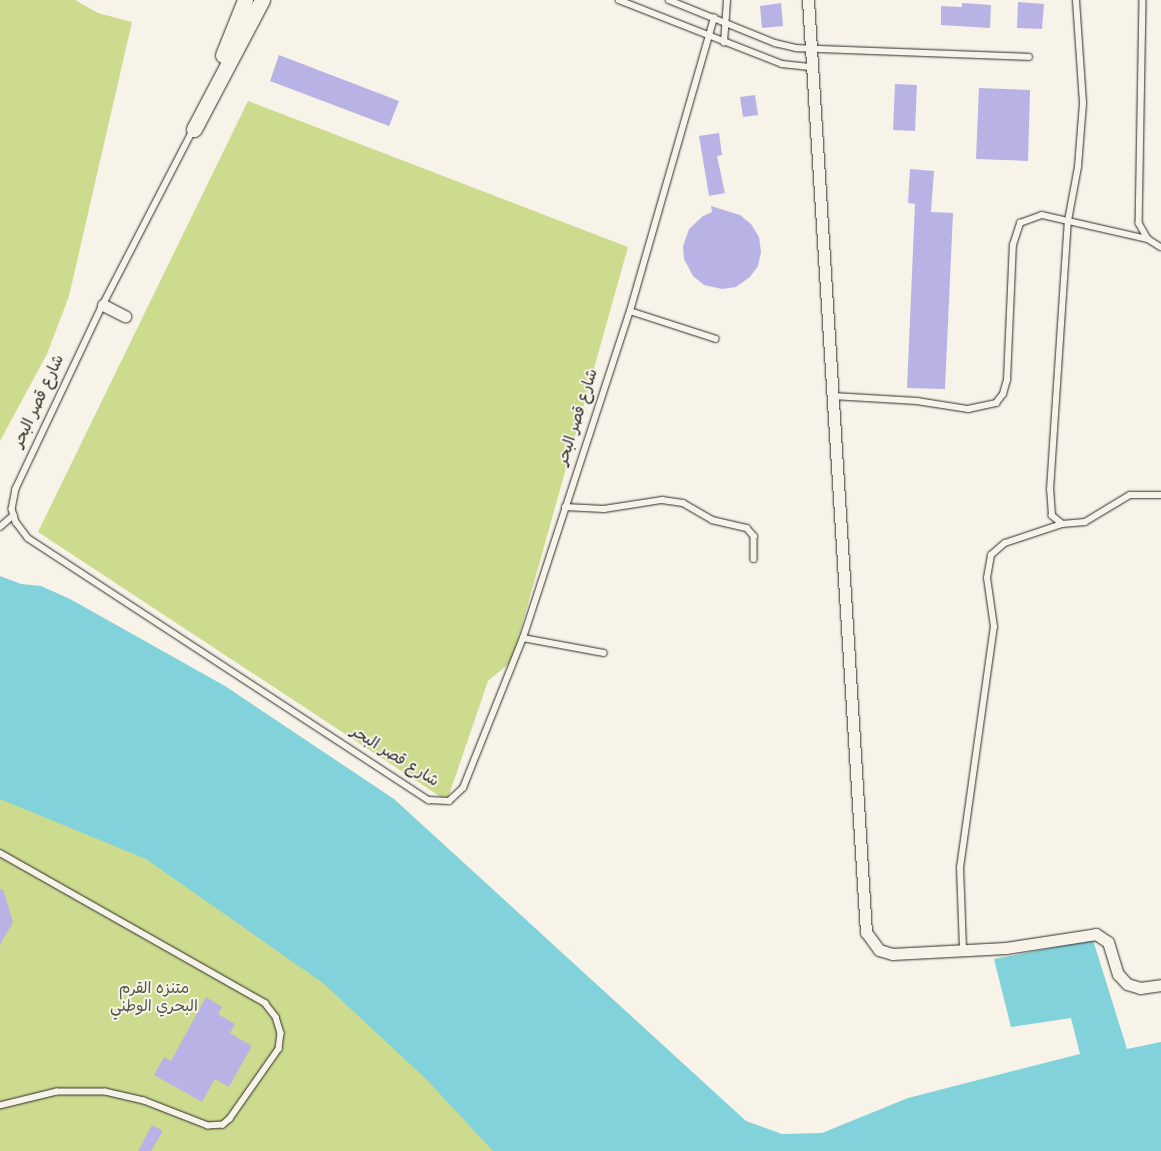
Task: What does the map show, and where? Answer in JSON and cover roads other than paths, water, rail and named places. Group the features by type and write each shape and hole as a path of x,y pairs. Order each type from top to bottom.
{"street":[{"name":"شارع قصر البحر","path":"194,129 245,0"},
{"name":"شارع قصر البحر","path":"194,129 262,0"},
{"path":"808,0 866,932 878,950 892,954 1006,948 1096,934 1108,942 1118,974 1127,984 1140,988 1161,985"},
{"path":"103,306 125,316"}],"lane":[{"path":"619,0 724,43 789,66 812,67"},
{"path":"669,0 714,18 727,21 775,43 811,48 1029,56"},
{"path":"724,43 727,0"},
{"path":"1062,524 1052,516 1050,490 1068,221 1078,167 1082,103 1076,0"},
{"path":"1143,0 1139,223 1148,240"},
{"name":"شارع قصر البحر","path":"194,129 103,306 16,489 14,516 28,538 434,801 449,801 463,788 523,638 630,311 714,18"},
{"path":"833,396 917,401 968,409 996,403 1003,394 1007,380 1015,230 1026,219 1042,215 1148,240 1161,247"},
{"path":"630,311 716,338"},
{"path":"963,949 960,868 994,627 987,578 991,555 1005,543 1062,524 1084,522 1130,495 1161,495"},
{"path":"565,507 604,509 662,500 683,503 712,520 747,528 754,536 754,559"},
{"path":"0,527 14,516"},
{"path":"523,638 604,653"},
{"path":"0,853 265,1003 276,1017 281,1033 278,1049 230,1119 223,1125 208,1126 144,1101 106,1092 57,1092 0,1106"}],"water":[{"path":"0,576 21,584 41,586 70,599 225,686 394,799 746,1121 782,1134 822,1133 908,1098 1080,1054 1071,1018 1011,1027 994,959 1093,940 1127,1049 1161,1042 1161,1151 493,1151 427,1080 323,983 146,859 0,799"}],"park label":[{"name":"متنزه القرم البحري الوطني","path":"154,997"}]}
